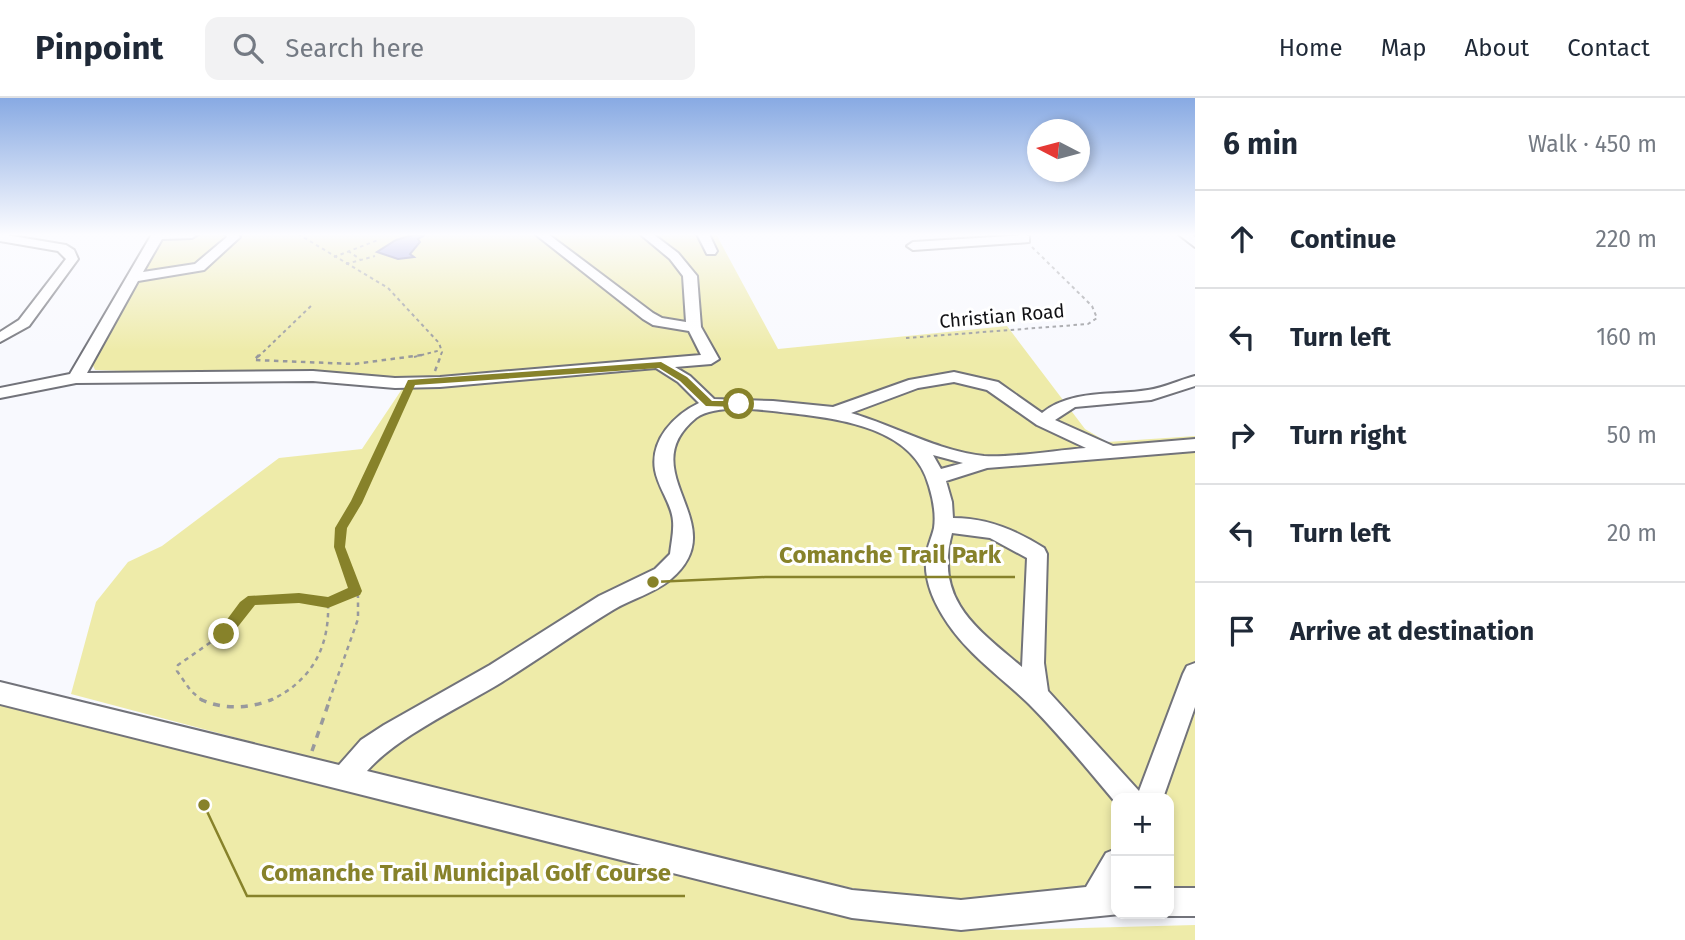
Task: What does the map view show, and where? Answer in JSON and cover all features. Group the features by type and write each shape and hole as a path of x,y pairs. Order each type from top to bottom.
{"street":[{"path":"0,338 24,323 61,273"},
{"path":"76,379 136,273"},
{"path":"133,278 157,273"},
{"path":"592,273 658,322 694,327"},
{"path":"661,365 711,359 694,327 688,273"},
{"path":"661,365 684,379 710,404"},
{"path":"834,413 915,384 954,377 992,386 1043,421 1108,451"},
{"path":"345,777 370,749 393,734 498,672 607,602 663,575 680,557 682,520 664,471 664,448 675,429 692,413 710,404 773,406 834,413 884,430 914,444 927,458 943,502 944,526 935,545 935,569 950,612 968,636 1037,696 1124,793"},
{"path":"936,477 987,462 1195,445"},
{"path":"944,526 970,524 1010,535 1037,554 1033,663 1037,696"},
{"path":"1152,793 1190,704 1195,674"},
{"path":"0,693 852,904 961,915 1105,901 1111,880"},
{"path":"1174,902 1195,902"}],"lane":[{"path":"0,393 76,379 313,376 429,382 661,365"},
{"path":"1043,421 1060,407 1073,402 1151,395 1195,382"},
{"path":"914,444 987,462"}],"path":[{"path":"362,273 388,288 439,343 440,363 429,382"},
{"name":"Christian Road","path":"906,338 1088,324 1097,318 1091,306 1059,273"},
{"path":"313,303 254,360 280,357 356,364 441,350"},
{"path":"306,767 358,619 356,591 340,547 341,528 356,503 412,382"},
{"path":"328,602 330,615 321,654 311,672 298,686 280,698 239,707 216,705 198,699 177,671 178,665 190,655 224,634 244,606 253,600 299,598 328,602 356,591"}],"shaded area":[{"path":"141,273 737,273 778,349 1007,326 1085,429 1107,442 1195,436 1195,892 1174,893 1174,793 1111,793 1111,894 936,899 886,895 377,775 71,694 96,602 128,562 162,546 279,458 362,449 408,380 95,370 91,361"},
{"path":"0,700 846,915 932,927 1004,930 1195,925 1195,940 0,940"}],"place":[{"name":"Comanche Trail Park","path":"653,582"},
{"name":"Comanche Trail Municipal Golf Course","path":"204,805"}],"route":[{"path":"224,634 244,606 253,600 299,598 328,602 356,591 340,547 341,528 356,503 412,382 661,365 684,379 710,404 739,404"}]}
